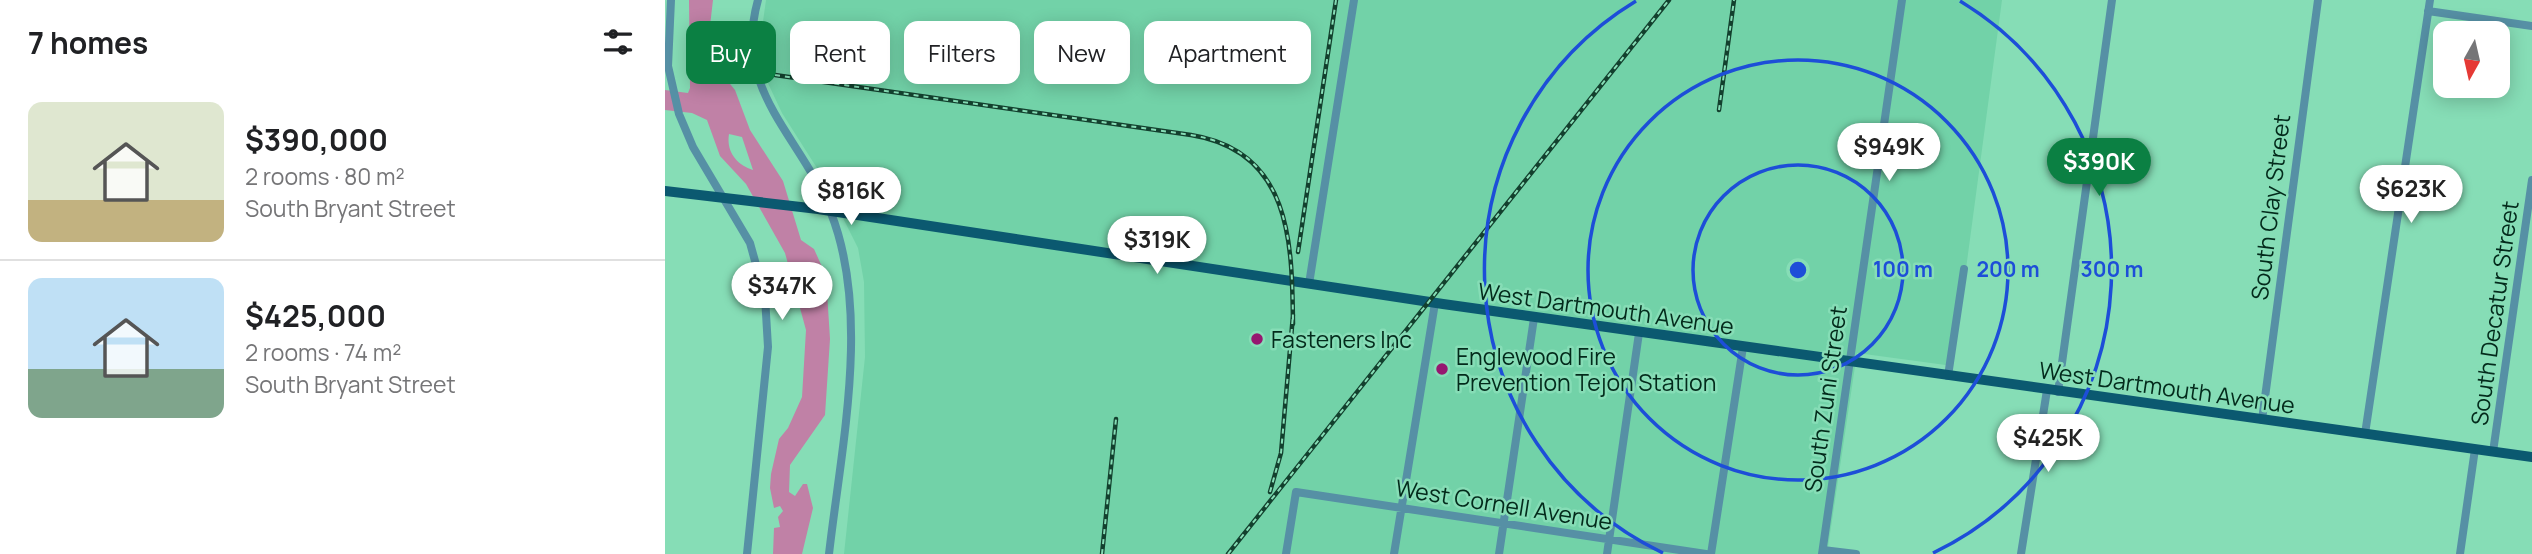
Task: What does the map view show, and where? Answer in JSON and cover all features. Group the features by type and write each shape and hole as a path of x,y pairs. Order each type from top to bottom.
{"main road":[{"name":"West Dartmouth Avenue","path":"668,190 818,209 1743,348 2532,457"}],"street":[{"path":"671,0 667,50 679,114 693,147 727,197 750,243 762,281 768,322 747,554"},
{"path":"758,0 752,43 758,81 770,109 815,180 831,211 843,251 852,324 829,554"},
{"path":"1309,284 1355,0"},
{"name":"South Zuni Street","path":"1823,552 1902,0"},
{"path":"2059,392 2112,0"},
{"name":"South Clay Street","path":"2262,420 2318,0"},
{"path":"2365,434 2430,0"},
{"path":"2428,11 2532,26"},
{"name":"South Decatur Street","path":"2493,452 2532,180"},
{"path":"1948,376 1964,269"},
{"path":"1394,554 1435,303"},
{"path":"1499,554 1534,318"},
{"path":"1607,554 1639,332"},
{"path":"1711,554 1743,348"},
{"path":"2021,554 2047,390"},
{"name":"South Decatur Street","path":"2460,554 2475,449"},
{"name":"West Cornell Avenue","path":"1286,554 1296,492 1706,554"},
{"path":"1823,552 1856,554"}],"shaded area":[{"path":"689,0 713,0 711,21 689,21"},
{"path":"766,0 2002,0 1953,366 1857,353 1827,554 844,554 865,357 864,282 858,248 822,176 782,113 768,84 776,84 776,21 763,21"},
{"path":"690,84 730,84 735,90 750,130 783,181 801,240 814,249 823,269 830,339 825,415 790,465 789,492 795,496 803,484 807,484 813,508 802,554 773,554 774,528 780,527 778,517 783,511 780,506 774,508 770,488 779,439 788,428 802,397 806,330 785,253 746,184 720,156 707,120 692,113 665,110 665,90 688,93","holes":["729,134 742,137 753,170 734,157 729,147"]}],"railway":[{"path":"1298,252 1336,0"},
{"path":"1228,554 1669,0"},
{"path":"1719,110 1734,0"},
{"path":"776,75 1191,135 1224,144 1249,160 1267,181 1279,205 1287,233 1291,263 1293,324"},
{"path":"1270,492 1281,453 1293,315"},
{"path":"1102,554 1116,419"}],"place":[{"name":"Fasteners Inc","path":"1257,339"},
{"name":"Englewood Fire Prevention Tejon Station","path":"1442,369"}]}
